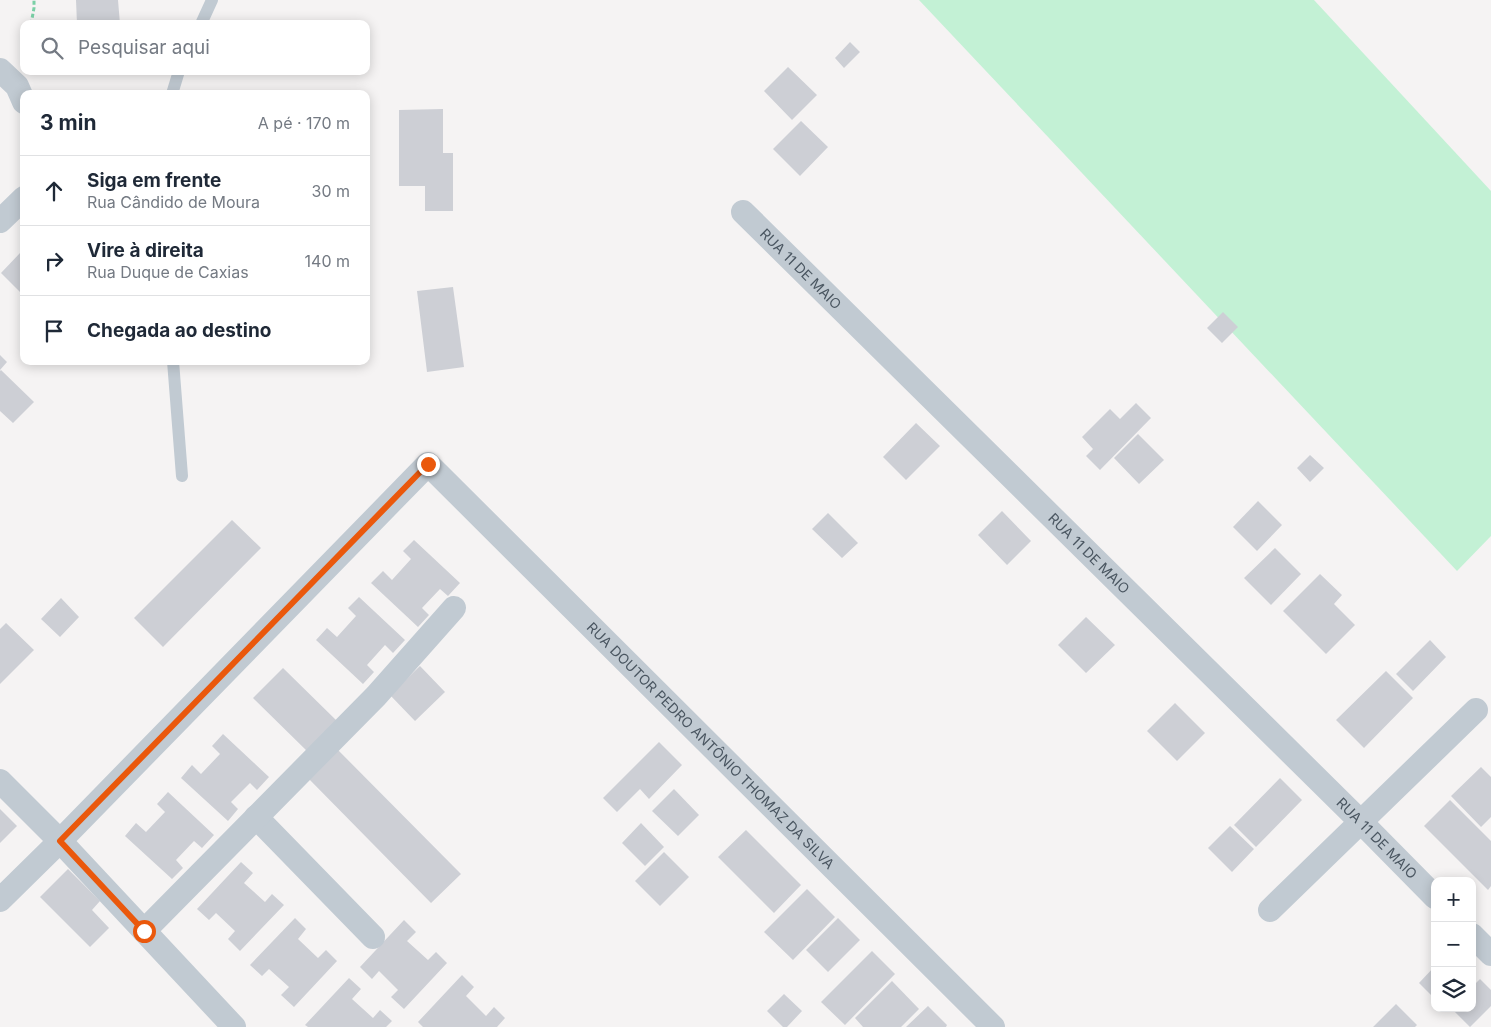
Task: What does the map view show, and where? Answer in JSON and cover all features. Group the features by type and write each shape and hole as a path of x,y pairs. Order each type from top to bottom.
{"street":[{"path":"0,70 18,86 20,91"},
{"path":"0,221 20,202"},
{"name":"RUA 11 DE MAIO","path":"743,212 1431,893"},
{"name":"RUA DOUTOR PEDRO ANTÔNIO THOMAZ DA SILVA","path":"60,841 428,464 993,1027"},
{"path":"144,931 376,696 454,608"},
{"path":"1270,910 1476,710"},
{"path":"0,781 60,841 234,1027"},
{"path":"256,818 373,937"},
{"path":"0,900 60,841"},
{"path":"1476,939 1491,954"}],"lane":[{"path":"203,20 212,0"},
{"path":"173,90 178,75"},
{"path":"173,365 182,476"}],"path":[{"path":"32,20 34,0"}],"green space":[{"path":"919,0 1314,0 1491,191 1491,536 1457,571"}],"building":[{"path":"76,0 118,0 120,20 77,20"},
{"path":"850,42 860,52 844,68 835,58"},
{"path":"788,67 817,95 792,120 764,91"},
{"path":"443,109 443,153 453,153 453,211 425,211 425,186 399,186 399,110"},
{"path":"801,121 828,147 800,176 773,149"},
{"path":"20,253 20,292 1,273"},
{"path":"453,287 464,367 427,372 417,291"},
{"path":"1223,312 1238,327 1222,343 1207,328"},
{"path":"0,355 7,362 0,370"},
{"path":"1,370 34,402 13,423 0,411"},
{"path":"1136,403 1151,418 1100,470 1086,456 1093,449 1082,437 1110,409 1120,419"},
{"path":"916,423 940,446 906,480 883,457"},
{"path":"1138,434 1164,460 1139,484 1114,458"},
{"path":"1310,455 1324,468 1310,482 1297,468"},
{"path":"1258,501 1282,525 1257,551 1233,527"},
{"path":"1002,511 1031,541 1007,565 978,535"},
{"path":"828,513 858,543 842,558 812,529"},
{"path":"232,520 261,548 163,647 134,618"},
{"path":"414,540 460,583 448,596 440,589 422,608 429,615 418,627 371,583 383,571 392,580 411,559 403,551"},
{"path":"1275,548 1301,574 1271,605 1244,578"},
{"path":"1320,574 1342,595 1334,604 1355,625 1326,654 1283,611"},
{"path":"359,597 405,640 393,653 385,645 367,665 374,672 363,684 316,640 327,628 337,637 356,616 348,608"},
{"path":"61,598 79,617 60,637 41,619"},
{"path":"1086,617 1115,645 1086,673 1058,645"},
{"path":"6,623 34,650 0,684 0,629"},
{"path":"1430,640 1446,657 1413,691 1396,674"},
{"path":"420,666 445,692 415,721 390,695"},
{"path":"283,668 337,721 308,752 253,698"},
{"path":"1386,671 1413,698 1364,748 1336,720"},
{"path":"1175,703 1205,733 1177,761 1147,731"},
{"path":"223,734 269,777 257,790 250,783 231,802 238,809 228,821 181,778 192,765 201,774 220,754 212,746"},
{"path":"659,742 682,765 649,799 640,789 617,812 603,798"},
{"path":"337,749 461,874 431,903 308,778"},
{"path":"1481,767 1491,777 1491,817 1481,827 1451,796"},
{"path":"1280,778 1302,800 1256,847 1234,825"},
{"path":"674,789 699,815 678,836 652,811"},
{"path":"168,792 214,835 202,848 194,841 176,860 183,868 172,879 125,836 136,823 146,832 165,812 157,804"},
{"path":"1450,800 1491,841 1491,886 1488,890 1476,877 1424,826"},
{"path":"0,809 17,826 0,843"},
{"path":"641,823 664,847 645,866 622,843"},
{"path":"1230,826 1254,849 1232,872 1208,848"},
{"path":"746,830 801,885 774,913 718,857"},
{"path":"664,852 689,877 660,906 635,881"},
{"path":"241,862 253,873 244,883 265,902 272,894 284,905 240,951 228,939 235,931 216,913 209,920 197,909"},
{"path":"68,869 100,901 92,910 109,928 90,947 40,897"},
{"path":"807,889 835,917 793,960 764,932"},
{"path":"295,918 306,929 298,939 318,958 326,950 337,961 294,1007 281,995 289,987 269,969 262,976 250,965"},
{"path":"838,918 860,940 828,972 806,950"},
{"path":"404,920 416,932 407,941 428,960 436,952 447,963 404,1009 391,997 398,990 379,971 372,979 360,967"},
{"path":"872,951 895,974 845,1025 821,1002"},
{"path":"1431,970 1431,995 1419,983"},
{"path":"462,975 474,987 466,996 486,1016 494,1007 505,1018 497,1027 423,1027 418,1022"},
{"path":"349,978 361,989 352,999 373,1018 380,1010 392,1021 386,1027 308,1027 305,1025"},
{"path":"1480,979 1491,990 1491,1006 1470,1027 1455,1012 1476,1012 1476,983"},
{"path":"892,981 919,1009 901,1027 863,1027 855,1018"},
{"path":"784,994 802,1011 787,1027 783,1027 767,1011"},
{"path":"1396,1004 1417,1025 1415,1027 1373,1027"},
{"path":"928,1006 947,1025 946,1027 906,1027"}],"route":[{"path":"144,931 60,841 428,464"}]}
